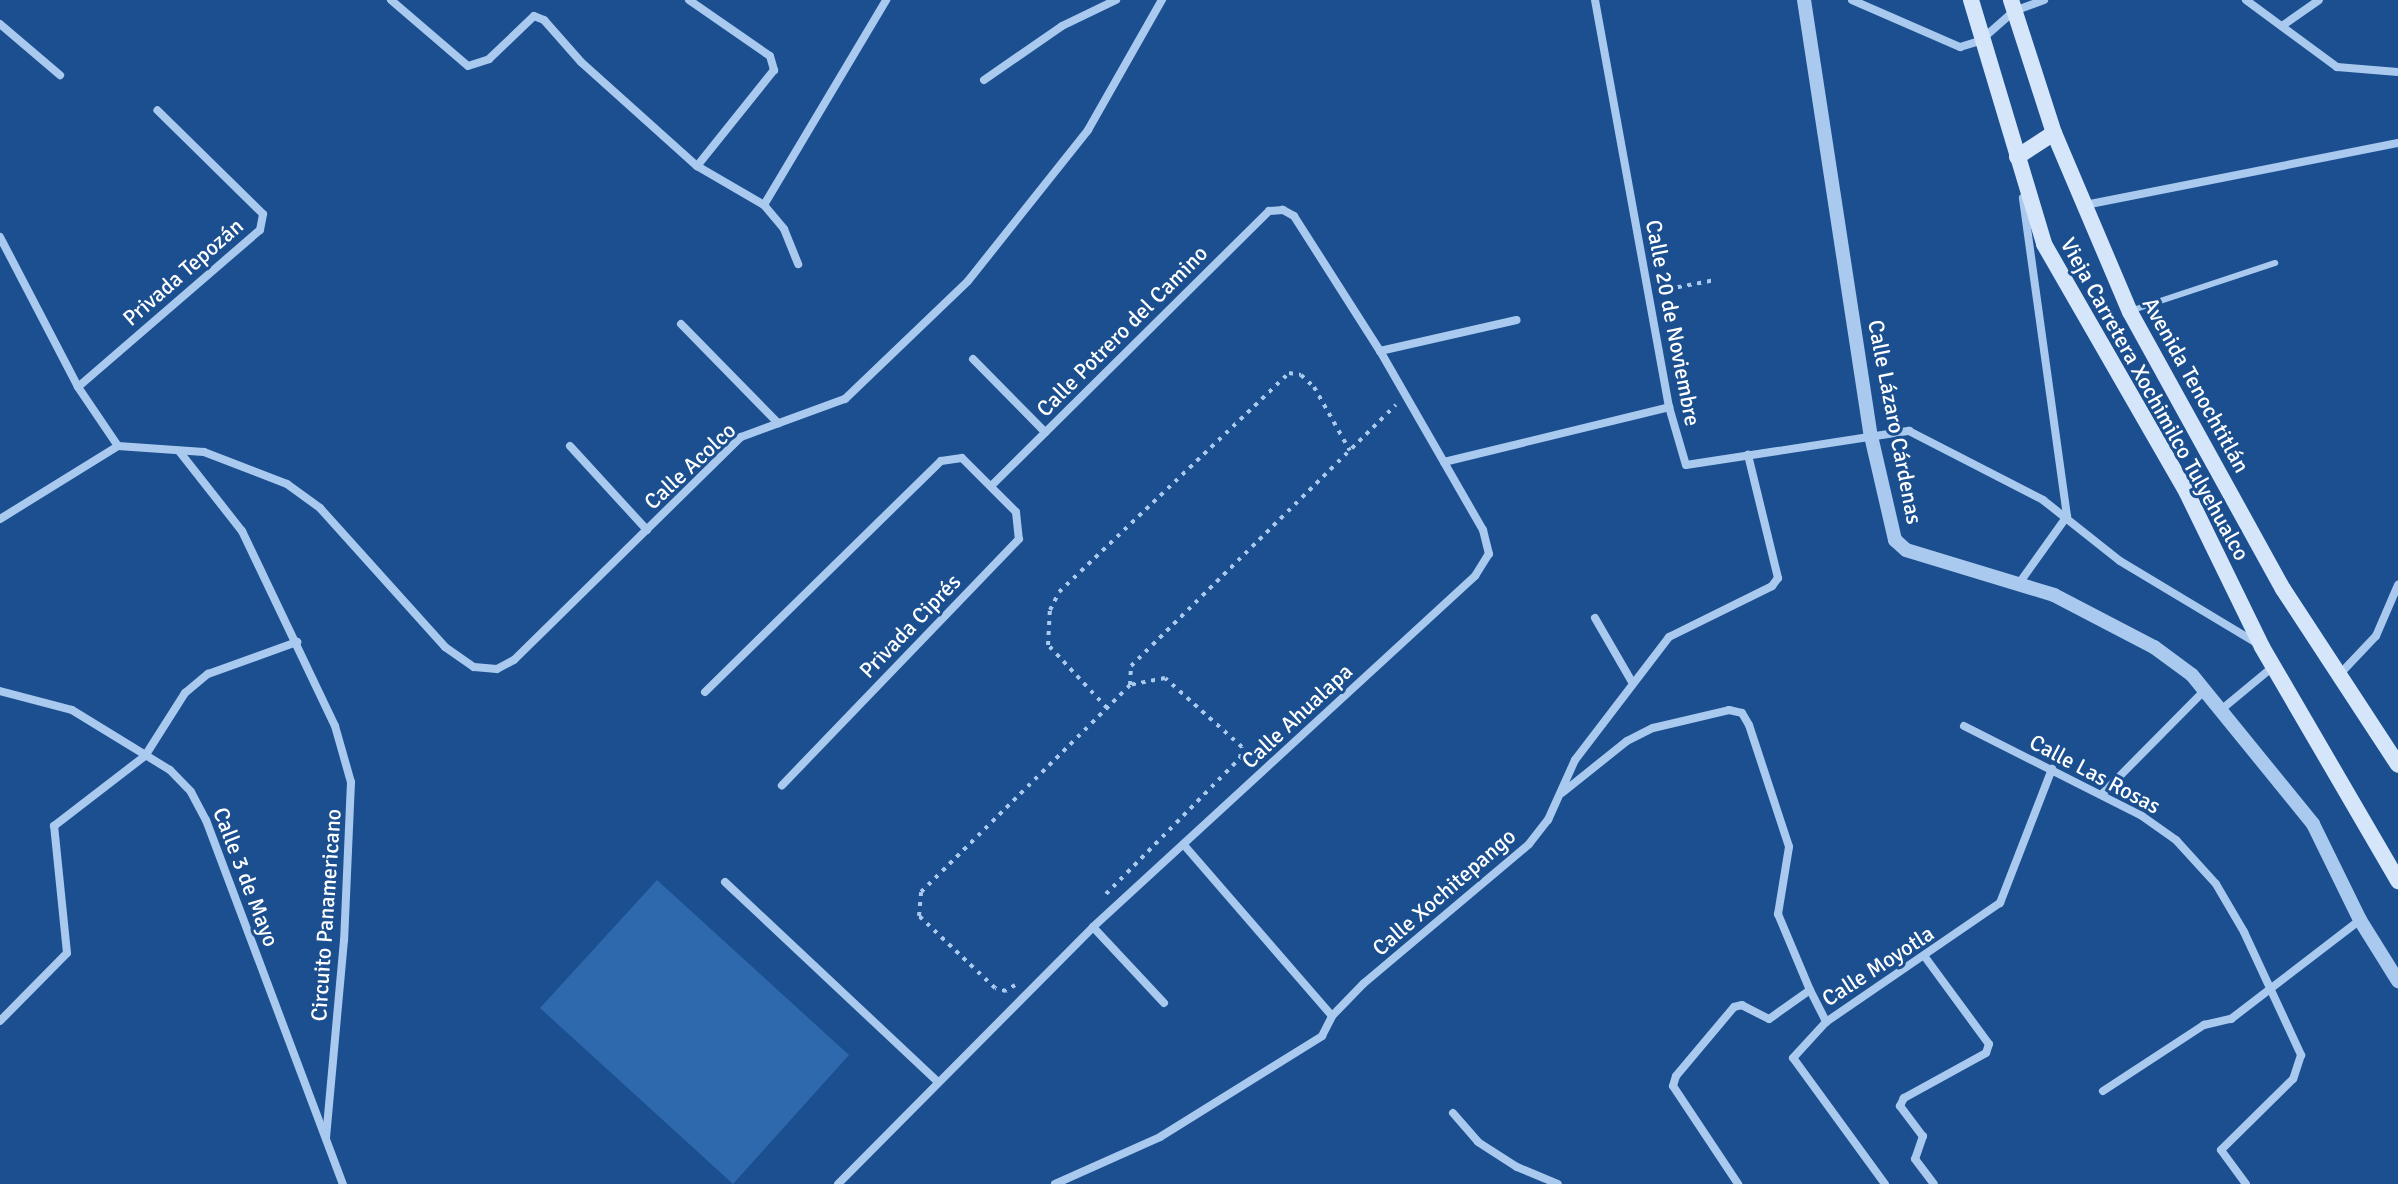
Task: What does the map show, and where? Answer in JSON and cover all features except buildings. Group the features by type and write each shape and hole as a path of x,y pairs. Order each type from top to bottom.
{"main road":[{"name":"Vieja Carretera Xochimilco Tulyehualco","path":"1971,0 1980,41 2044,244 2187,493 2262,647 2398,881"},
{"name":"Avenida Tenochtitlán","path":"2012,6 2054,133 2130,312 2283,589 2338,676 2397,760"},
{"path":"2017,157 2054,133"}],"street":[{"path":"391,0 468,66 489,59 534,16 544,20 581,62 697,166 764,205 784,229 798,264"},
{"path":"689,0 770,56 774,70 697,166"},
{"path":"764,205 886,0"},
{"path":"984,80 1062,26 1116,0"},
{"name":"Calle Acolco","path":"118,446 204,452 287,484 320,508 445,647 474,667 497,669 514,660 741,437 845,399 968,281 1088,130 1162,0"},
{"name":"Calle 20 de Noviembre","path":"1595,0 1669,407 1686,465 1871,436"},
{"name":"Calle Lázaro Cárdenas","path":"1804,0 1871,436 1900,546 2020,582 2098,615 2154,647 2206,690 2313,824 2360,920 2398,981"},
{"path":"1852,0 1953,46 1980,41 2012,6 2044,0"},
{"path":"2246,0 2337,67 2398,72"},
{"path":"2282,26 2319,0"},
{"path":"0,24 60,75"},
{"name":"Privada Tepozán","path":"78,387 260,230 263,214 157,110"},
{"path":"2083,205 2398,143"},
{"path":"2017,157 2067,516 2020,582"},
{"name":"Calle Ahualapa","path":"838,1184 1093,927 1475,576 1489,554 1483,530 1380,351 1294,216 1283,210"},
{"name":"Calle Potrero del Camino","path":"991,486 1269,211 1283,210"},
{"path":"0,237 78,387 118,446 0,519"},
{"path":"1380,351 1517,320"},
{"path":"681,324 778,423"},
{"path":"973,359 1045,432"},
{"path":"1444,462 1669,407"},
{"path":"1871,436 1909,431 2067,516 2120,561 2262,647"},
{"path":"570,446 647,530"},
{"name":"Circuito Panamericano","path":"179,451 242,531 335,726 351,782 353,809 326,1138 343,1184"},
{"name":"Calle Xochitepango","path":"1055,1184 1160,1137 1322,1036 1332,1016 1529,844 1561,794 1575,760 1669,637 1772,586 1778,578 1748,455"},
{"name":"Privada Ciprés","path":"705,692 941,461 962,458 1020,521 1019,539 782,785"},
{"path":"2338,676 2376,636 2398,585"},
{"path":"1595,618 1632,682"},
{"path":"0,1021 67,953 64,886 51,831 145,756 185,693 208,674 297,642"},
{"path":"2222,709 2275,666"},
{"path":"2102,794 2206,690"},
{"name":"Calle 3 de Mayo","path":"0,691 72,710 170,770 206,820 326,1138"},
{"path":"1561,794 1627,741 1653,728 1729,710 1742,713 1789,847 1778,914 1826,1022"},
{"name":"Calle Las Rosas","path":"1964,726 2102,794 2176,840 2216,884 2272,990 2301,1055 2300,1068 2221,1150 2246,1184"},
{"name":"Calle Moyotla","path":"1885,1184 1795,1066 1793,1058 1826,1022 2000,903 2052,769"},
{"path":"1184,845 1332,1016"},
{"path":"725,882 938,1082"},
{"path":"2103,1091 2204,1025 2231,1019 2360,920"},
{"path":"1093,927 1164,1003"},
{"path":"1925,957 1989,1044 1986,1053 1904,1098 1900,1106 1923,1136 1915,1159 1934,1184"},
{"path":"1738,1184 1673,1086 1676,1076 1734,1007 1742,1005 1769,1019 1810,990"},
{"path":"1453,1113 1478,1142 1517,1167 1558,1184"}],"lane":[{"path":"2130,312 2275,263"}],"path":[{"path":"1648,293 1715,280"},
{"path":"1107,708 1048,645 1050,610 1059,592 1289,373 1301,375 1314,387 1350,451"},
{"path":"1130,685 1131,666 1406,395"},
{"path":"1018,983 1006,991 995,988 919,916 921,892 1130,685 1165,678 1242,747 1240,758 1096,904"}],"shaded area":[{"path":"657,880 849,1055 733,1184 540,1008"}]}
